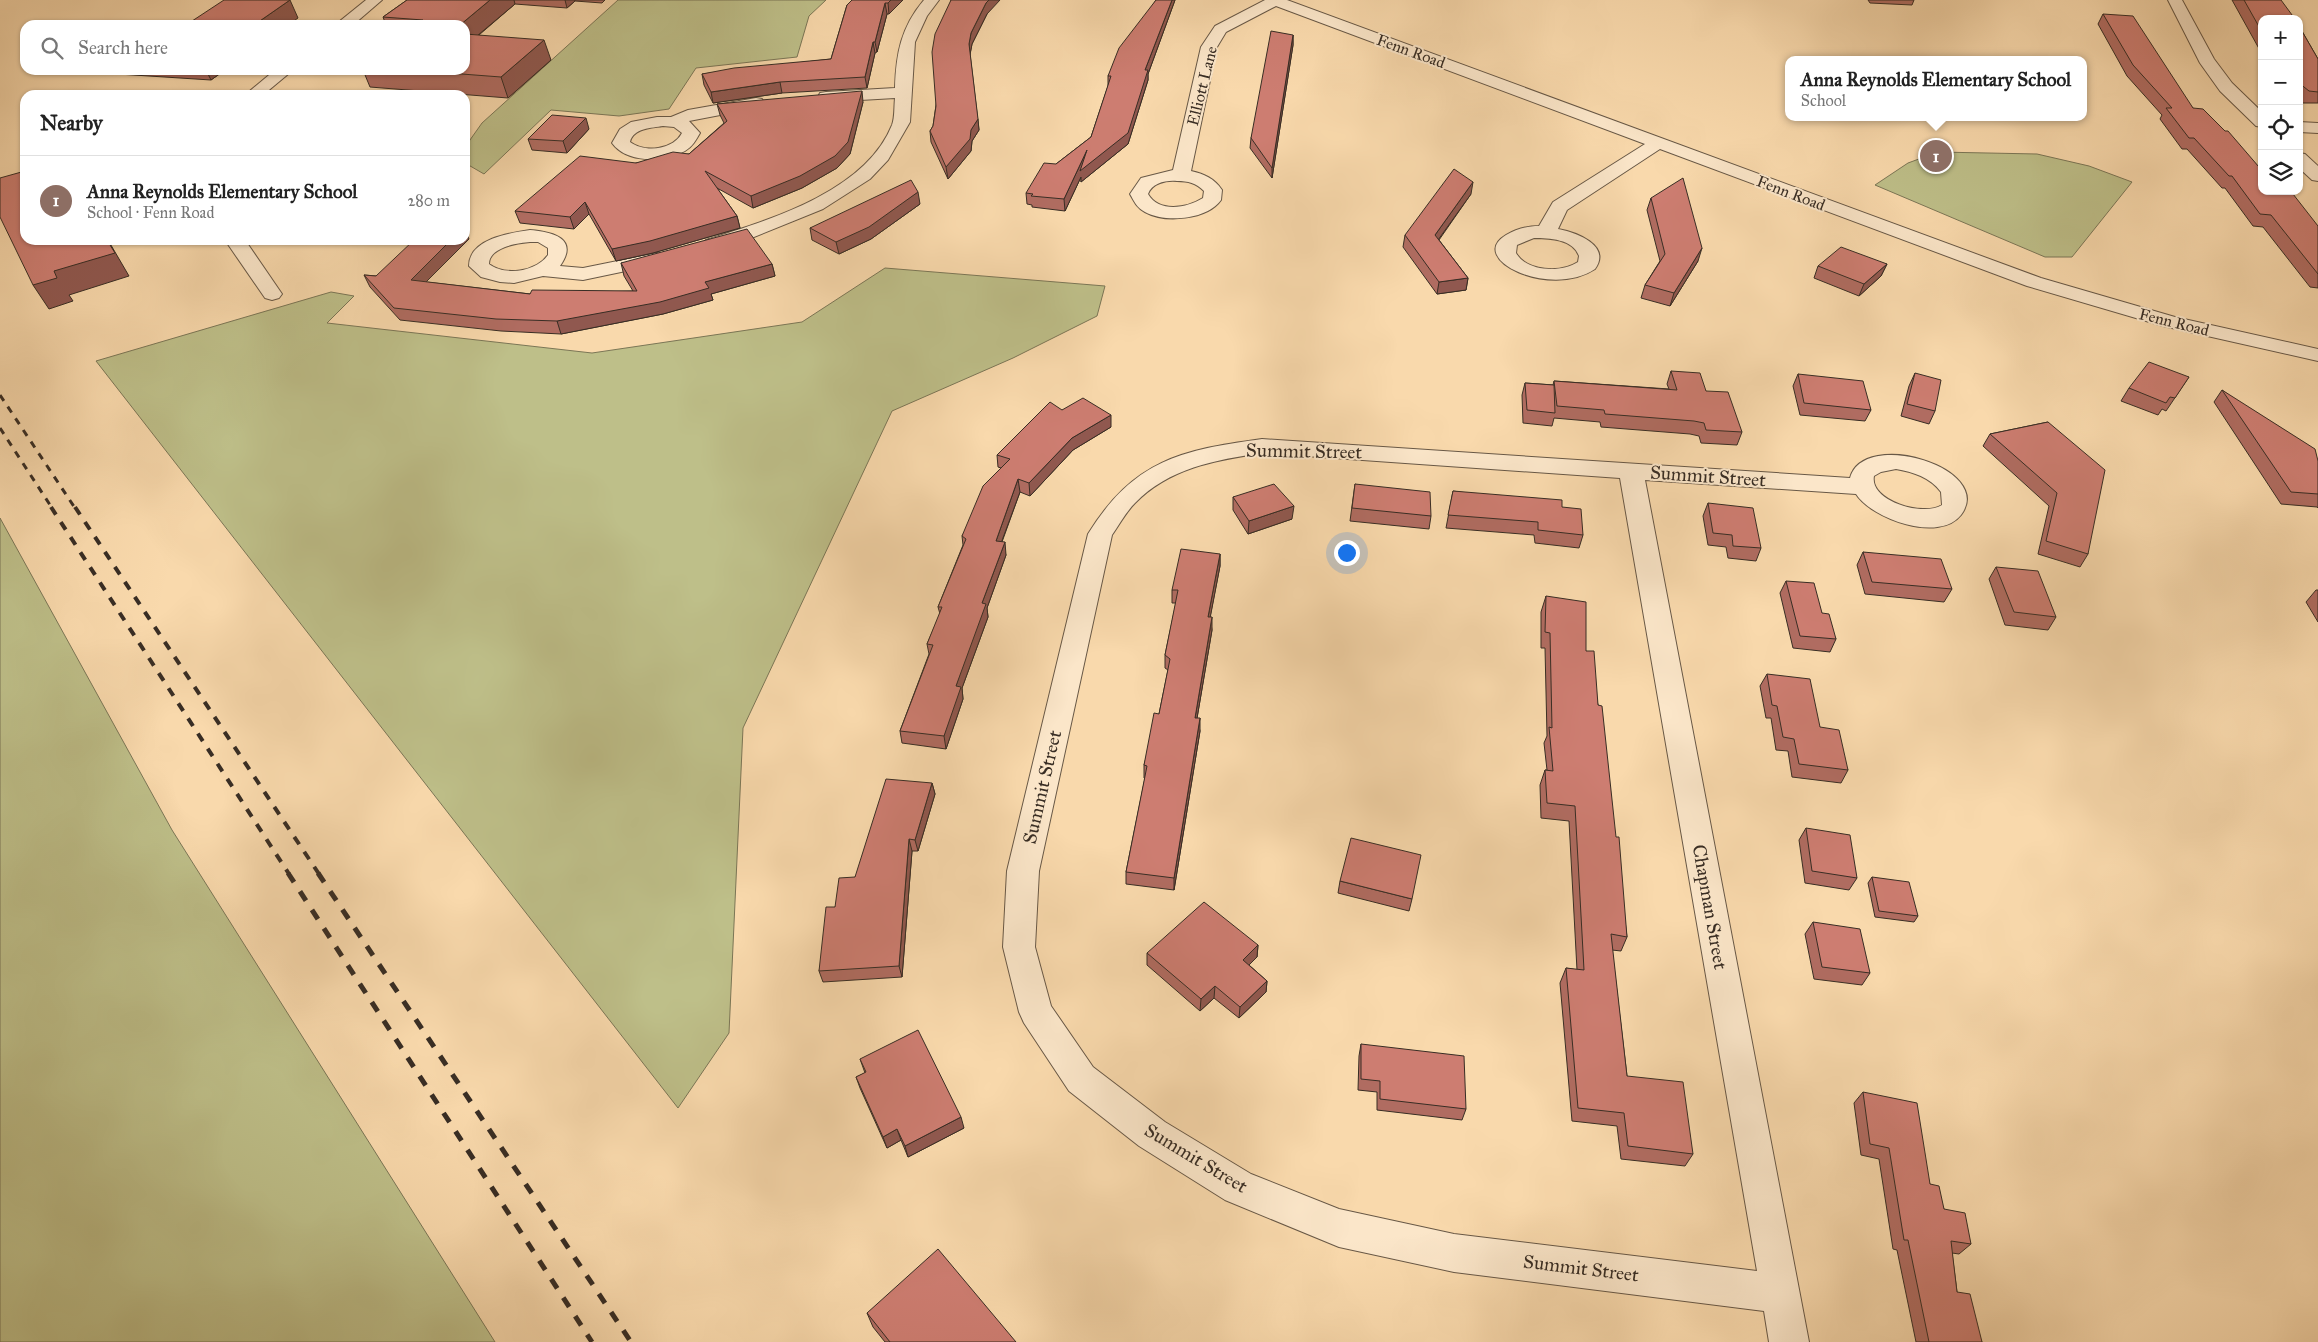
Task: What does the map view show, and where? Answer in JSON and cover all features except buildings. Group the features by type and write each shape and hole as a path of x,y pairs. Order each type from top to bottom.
{"street":[{"path":"349,20 375,0"},
{"path":"540,270 583,274 633,266 684,252 766,228 825,202 863,176 889,149 902,120 902,64 907,36 918,14 932,0"},
{"name":"Fenn Road","path":"1274,0 1983,265 2074,295 2170,322 2318,355"},
{"name":"Elliott Lane","path":"1180,175 1210,47 1220,29 1274,0"},
{"path":"2175,0 2206,60 2226,87 2258,118"},
{"path":"259,90 279,75"},
{"path":"810,98 902,93"},
{"path":"674,122 688,114 732,106 771,102"},
{"path":"2303,127 2318,128"},
{"path":"1547,232 1560,206 1590,184 1658,143"},
{"path":"2303,162 2318,176"},
{"path":"238,245 272,294"},
{"name":"Summit Street","path":"1779,1293 1454,1252 1340,1228 1238,1187 1152,1134 1081,1079 1036,1012 1019,947 1022,871 1100,534 1126,498 1163,470 1211,453 1262,446 1863,487"},
{"name":"Chapman Street","path":"1631,471 1789,1342"}],"green space":[{"path":"618,0 826,0 809,16 797,57 696,68 669,109 619,116 551,110 484,174 470,166 470,140 482,123"},
{"path":"1938,152 2037,154 2089,166 2132,182 2072,257 2045,257 1875,185 1908,163"},
{"path":"885,268 1105,286 1097,316 1013,358 892,411 743,728 729,1033 678,1108 96,361 331,292 354,296 327,323 592,353 802,322"},
{"path":"0,518 172,830 495,1342 0,1342"}],"railway":[{"path":"0,395 75,508"},
{"path":"0,428 52,508"},
{"path":"51,507 289,874"},
{"path":"75,507 319,874"},
{"path":"288,873 592,1342"},
{"path":"318,873 631,1342"}],"place":[{"name":"Anna Reynolds Elementary School","path":"1936,156"}]}
